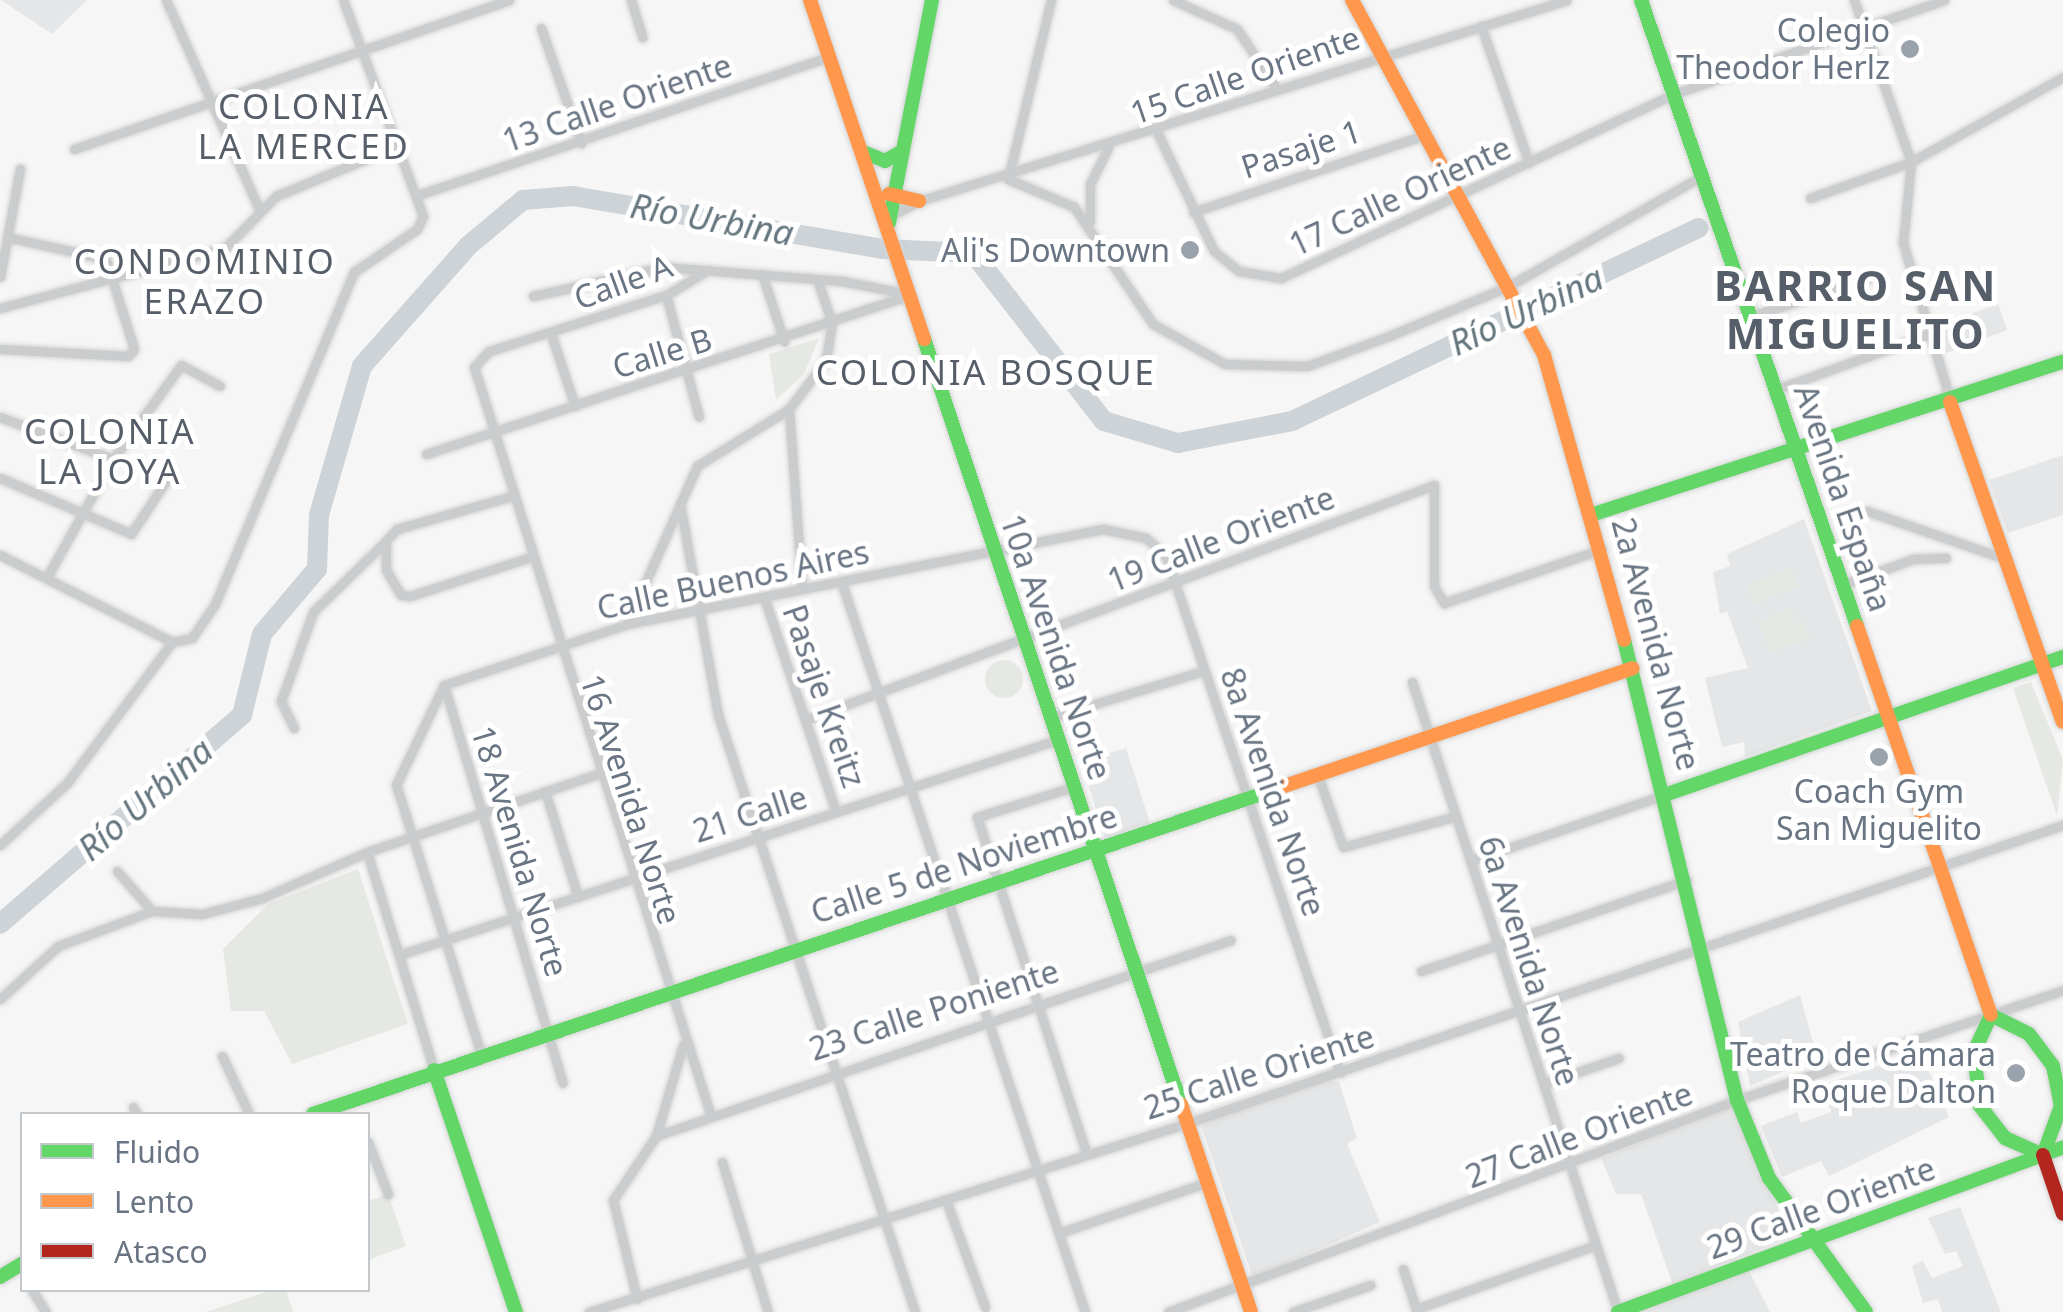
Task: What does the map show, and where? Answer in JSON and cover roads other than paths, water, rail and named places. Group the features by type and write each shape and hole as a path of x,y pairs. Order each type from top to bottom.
{"main road":[{"name":"10a Avenida Norte","path":"810,0 890,223 990,548 1060,739 1251,1312"},
{"path":"890,223 932,0"},
{"name":"2a Avenida Norte","path":"1352,0 1535,337 1594,514 1667,794 1736,1100 1768,1178 1809,1241 1866,1312"},
{"name":"Avenida España","path":"1641,0 1991,1015"},
{"path":"862,150 885,161 902,151"},
{"path":"871,176 893,197 919,200"},
{"path":"1594,514 1799,454 2063,362"},
{"path":"1950,402 2063,722"},
{"path":"1667,794 2063,657"},
{"name":"Calle 5 de Noviembre","path":"318,1112 350,1098 1632,668"},
{"path":"2042,1155 2061,1106 2054,1066 2029,1034 1991,1015 1974,1052 1976,1093 1995,1128 2042,1155 2063,1214"},
{"path":"434,1070 516,1312"},
{"name":"29 Calle Oriente","path":"1618,1312 2063,1148"}],"street":[{"path":"166,0 207,103 259,209"},
{"path":"0,556 172,642 192,638 215,604 354,272 417,230 421,194 344,0"},
{"path":"465,0 469,13"},
{"path":"74,150 509,0"},
{"path":"631,0 642,37"},
{"path":"1052,0 1008,179 1054,194 1091,224 1153,324 1224,364 1307,366 1507,287 1702,175"},
{"path":"1173,0 1238,29 1277,89"},
{"name":"15 Calle Oriente","path":"890,223 919,200 1008,179 1277,89 1566,0"},
{"path":"1854,0 1911,162 1903,244 1950,402"},
{"name":"17 Calle Oriente","path":"1156,130 1193,212 1226,263 1281,278 1674,94 1944,0"},
{"path":"1481,26 1529,163"},
{"path":"541,28 580,142"},
{"name":"13 Calle Oriente","path":"421,194 828,56"},
{"path":"1810,198 1911,162 2060,79 2063,95"},
{"name":"Pasaje 1","path":"1193,212 1425,135"},
{"path":"0,308 225,248 259,209 400,145"},
{"path":"1091,224 1090,184 1108,148"},
{"path":"898,168 912,192 939,196"},
{"path":"0,277 20,169"},
{"path":"0,349 133,353 113,279 102,256 7,236"},
{"path":"533,296 639,269 817,279 910,295"},
{"name":"Calle A","path":"551,334 666,296 708,270"},
{"path":"762,274 784,340"},
{"path":"627,624 697,466 789,409 826,360 832,323 817,279"},
{"path":"1752,316 1866,280"},
{"name":"Calle B","path":"426,454 688,372 910,295"},
{"path":"666,296 699,417"},
{"path":"551,334 575,406"},
{"name":"16 Avenida Norte","path":"551,334 477,357 493,433 557,647 666,992 710,1113"},
{"path":"1776,389 1927,335"},
{"path":"47,577 114,460 181,364 220,386"},
{"path":"789,409 802,589"},
{"path":"0,417 114,460"},
{"path":"0,478 131,534 172,473"},
{"name":"19 Calle Oriente","path":"806,720 1434,485 1434,593 1444,603 1602,549"},
{"path":"294,728 281,701 313,612 386,541 412,523 512,496"},
{"path":"680,504 718,715 916,1312"},
{"path":"1867,511 2006,558"},
{"name":"Calle Buenos Aires","path":"444,685 627,624 990,548 1103,529 1146,538"},
{"name":"8a Avenida Norte","path":"1146,538 1162,550 1177,583 1245,799 1340,1072"},
{"path":"386,541 386,570 401,595 410,596 531,558"},
{"path":"1844,584 1912,559 1946,558"},
{"path":"841,581 1085,1312"},
{"name":"Pasaje Kreitz","path":"764,597 836,812"},
{"path":"0,845 67,783 172,642"},
{"path":"1052,717 1203,671"},
{"name":"6a Avenida Norte","path":"1412,682 1618,1312"},
{"path":"444,685 396,785 481,1054"},
{"name":"18 Avenida Norte","path":"444,685 563,1082"},
{"name":"21 Calle","path":"399,955 1060,739"},
{"path":"0,999 58,946 152,912 210,913 367,852 598,774"},
{"path":"1318,776 1343,847 1456,816"},
{"path":"1076,786 977,817 1087,1155"},
{"path":"545,792 578,896"},
{"path":"1470,861 1667,794"},
{"name":"25 Calle Oriente","path":"588,1312 637,1300 1340,1072 2063,825"},
{"path":"367,852 434,1070"},
{"path":"117,871 152,912"},
{"path":"1421,971 1687,880"},
{"name":"23 Calle Poniente","path":"656,1136 710,1113 1231,940"},
{"name":"27 Calle Oriente","path":"1168,1312 1243,1289 1736,1100 2063,990"},
{"path":"637,1300 613,1200 656,1136 684,1042"},
{"path":"222,1056 248,1112"},
{"path":"1543,1084 1618,1058"},
{"path":"350,1098 355,1112"},
{"path":"370,1147 388,1194"},
{"path":"722,1162 768,1312"},
{"path":"1059,1234 1208,1182"},
{"path":"946,1200 985,1307"},
{"path":"1403,1269 1416,1310 1596,1245"},
{"path":"1293,1312 1370,1285"}],"waterway":[{"name":"Río Urbina","path":"0,924 242,715 262,634 317,569 319,515 362,366 468,246 523,200 573,196 882,249 973,253 1104,421 1178,443 1292,421 1698,228"}],"place":[{"name":"Colegio Theodor Herlz","path":"1910,49"},
{"name":"Ali's Downtown","path":"1190,250"},
{"name":"Coach Gym San Miguelito","path":"1879,757"},
{"name":"Teatro de Cámara Roque Dalton","path":"2016,1073"}],"district":[{"name":"COLONIA LA MERCED","path":"304,126"},
{"name":"CONDOMINIO ERAZO","path":"205,281"},
{"name":"BARRIO SAN MIGUELITO","path":"1856,309"},
{"name":"COLONIA BOSQUE","path":"986,372"},
{"name":"COLONIA LA JOYA","path":"110,451"}]}
